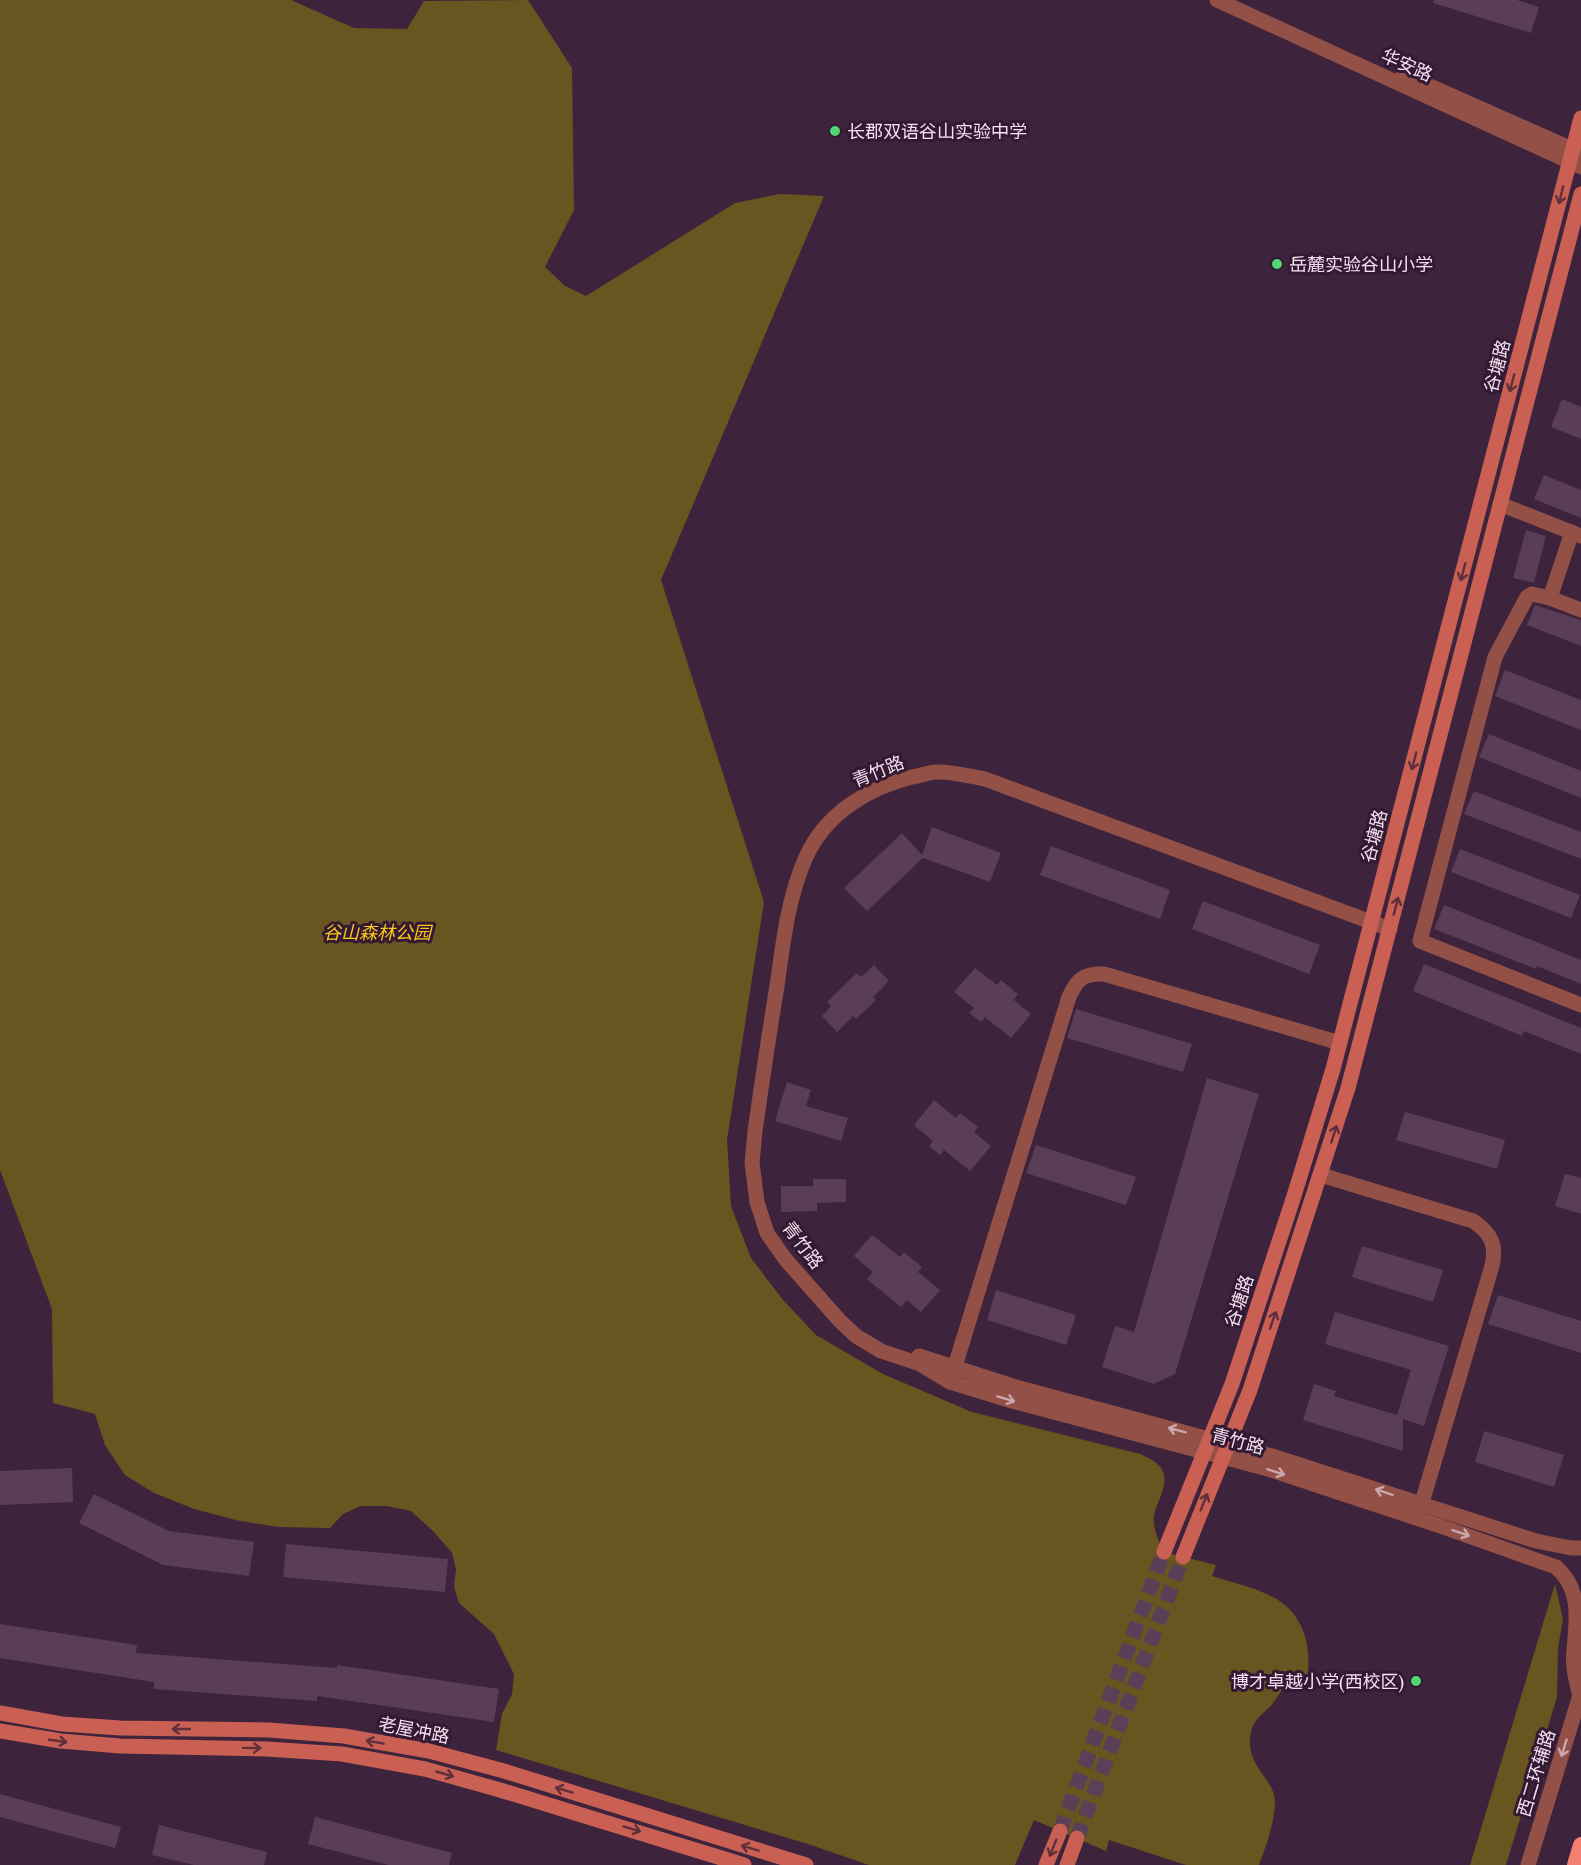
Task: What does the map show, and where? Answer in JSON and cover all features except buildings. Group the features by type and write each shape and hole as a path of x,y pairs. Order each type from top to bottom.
{"highway":[{"path":"1575,1865 1581,1845"}],"main road":[{"name":"谷塘路","path":"1164,1552 1236,1373 1294,1196 1340,1043 1576,158 1581,118"},
{"name":"谷塘路","path":"1183,1557 1250,1390 1348,1088 1581,194"},
{"name":"老屋冲路","path":"0,1713 62,1724 120,1728 269,1730 344,1736 429,1751 504,1771 806,1865"},
{"name":"老屋冲路","path":"0,1731 61,1742 120,1746 267,1749 342,1754 425,1769 566,1809 744,1865"},
{"path":"1046,1865 1060,1831"},
{"path":"1067,1865 1077,1838"}],"street":[{"name":"华安路","path":"1217,0 1576,158"},
{"name":"华安路","path":"1240,0 1576,158"},
{"path":"1500,504 1576,534 1550,598"},
{"path":"1581,610 1532,594 1521,606 1495,657 1420,941 1581,1005"},
{"name":"青竹路","path":"1389,932 985,779 934,772 904,779 870,792 849,804 827,826 807,855 794,890 784,938 755,1131 752,1163 757,1202 767,1233 786,1260 840,1321 856,1336 881,1351 953,1375 1016,1387 1225,1451 1268,1469 1536,1541 1581,1548"},
{"path":"953,1375 1069,997 1074,986 1084,976 1094,973 1104,974 1340,1043"},
{"path":"1321,1175 1473,1221 1487,1231 1492,1239 1494,1251 1492,1266 1420,1511"},
{"name":"青竹路","path":"1420,1511 1556,1567 1574,1582 1580,1594 1574,1663 1580,1694"},
{"name":"西二环辅路","path":"1528,1865 1580,1694"}],"green space":[{"name":"谷山森林公园","path":"0,0 291,0 354,28 407,29 424,1 528,0 572,68 574,210 545,267 565,286 586,296 735,203 780,194 824,196 661,580 764,902 727,1140 731,1206 751,1258 783,1300 816,1335 883,1374 972,1412 1140,1454 1148,1458 1159,1466 1164,1476 1163,1489 1154,1516 1154,1526 1164,1552 1216,1565 1212,1576 1269,1595 1286,1606 1293,1614 1307,1642 1306,1684 1288,1679 1270,1707 1255,1723 1251,1732 1250,1744 1255,1763 1270,1785 1275,1801 1272,1825 1259,1865 1186,1865 1109,1840 1106,1851 1034,1820 1015,1865 869,1865 808,1844 496,1750 502,1714 512,1694 514,1674 494,1634 459,1603 454,1587 456,1569 452,1553 411,1511 387,1506 361,1506 343,1514 330,1528 278,1527 240,1521 194,1509 154,1493 125,1475 105,1445 95,1414 53,1403 52,1309 0,1170"},
{"path":"1555,1584 1563,1619 1558,1648 1557,1697 1506,1865 1470,1865"}],"tunnel":[{"path":"1060,1831 1164,1552"},
{"path":"1077,1838 1183,1557"}],"place":[{"name":"长郡双语谷山实验中学","path":"835,131"},
{"name":"岳麓实验谷山小学","path":"1277,264"},
{"name":"博才卓越小学(西校区)","path":"1416,1681"}]}
